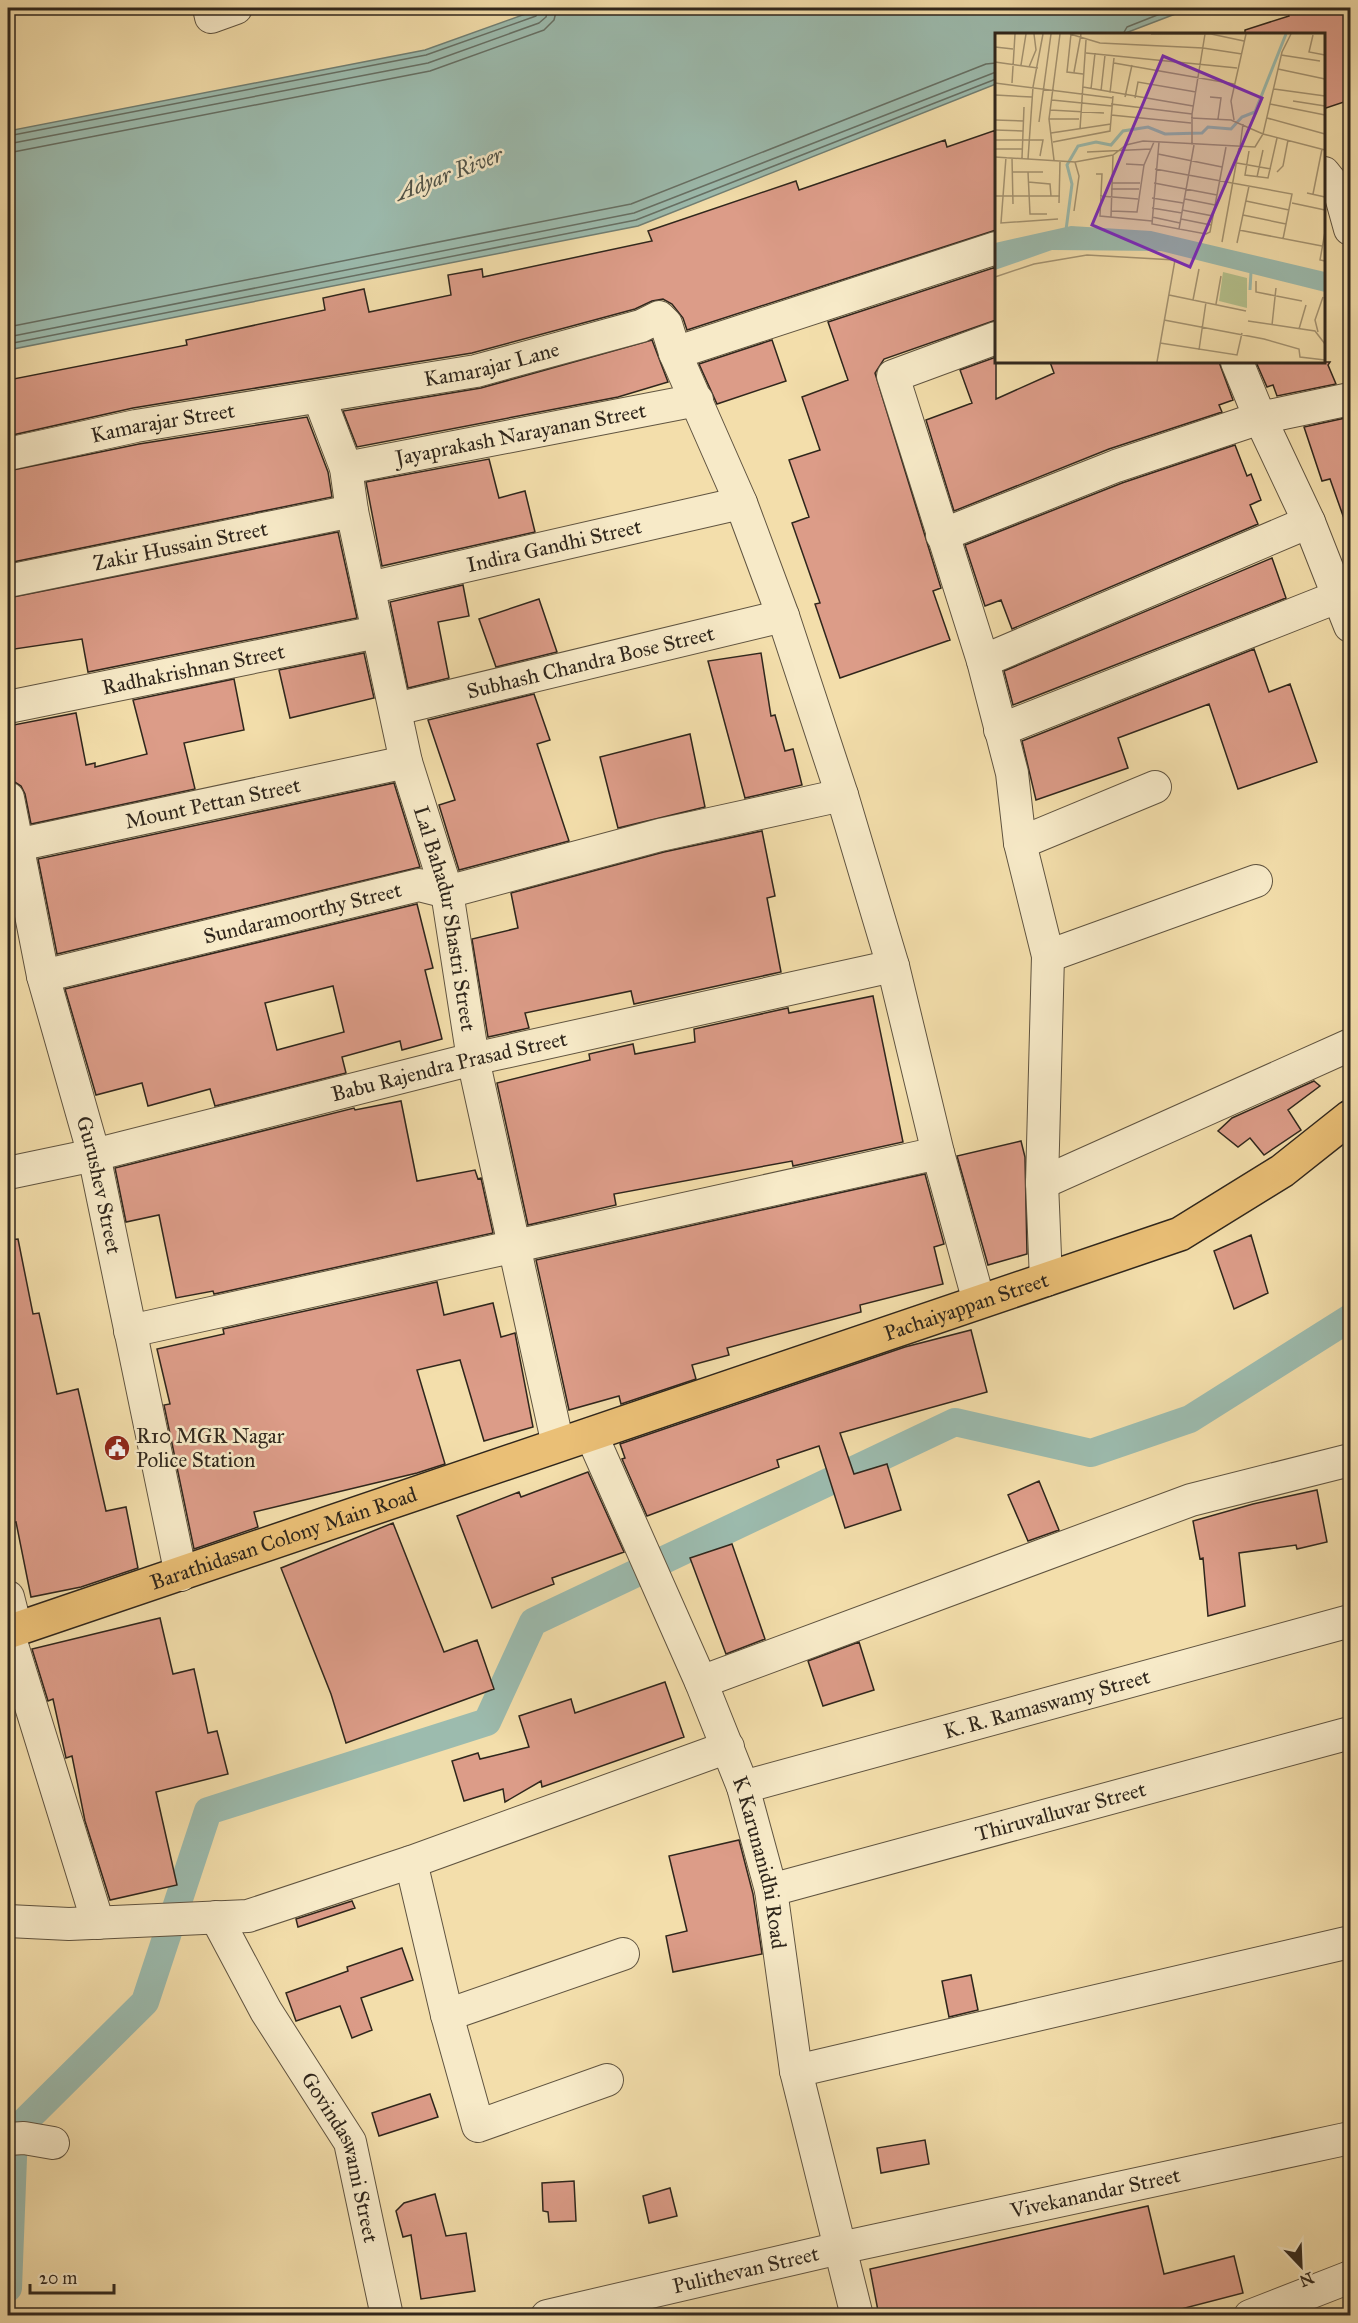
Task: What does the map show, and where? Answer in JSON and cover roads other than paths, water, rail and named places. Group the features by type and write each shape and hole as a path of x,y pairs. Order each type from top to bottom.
{"main road":[{"name":"Pachaiyappan Street","path":"558,1445 1180,1234 1282,1171 1350,1117"},
{"name":"Barathidasan Colony Main Road","path":"10,1631 181,1575 558,1445"}],"street":[{"path":"209,8 212,17 236,8"},
{"path":"1325,175 1340,193 1350,229"},
{"path":"979,1302 938,1154 893,966 842,795 783,616 741,503 675,353 995,248"},
{"name":"Kamarajar Lane","path":"319,397 476,371 641,326 659,317 666,324 675,353"},
{"path":"995,338 893,376 983,661 1012,773 1020,843 1048,956 1042,1183 1046,1280"},
{"path":"1237,363 1260,418 1309,522 1350,626"},
{"name":"Kamarajar Street","path":"8,454 136,426 319,397"},
{"name":"Lal Bahadur Shastri Street","path":"319,397 346,468 352,511 406,762 447,892 473,1059 558,1445"},
{"path":"942,535 1116,466 1260,418 1350,399"},
{"name":"Jayaprakash Narayanan Street","path":"346,468 697,400"},
{"name":"Indira Gandhi Street","path":"369,588 741,503"},
{"name":"Zakir Hussain Street","path":"8,581 352,511"},
{"path":"983,661 1309,522"},
{"path":"1000,730 1337,597"},
{"name":"Subhash Chandra Bose Street","path":"396,709 783,616"},
{"name":"Radhakrishnan Street","path":"8,707 377,632"},
{"name":"Mount Pettan Street","path":"16,845 406,762"},
{"path":"1020,843 1155,787"},
{"name":"Sundaramoorthy Street","path":"44,976 419,885 447,892 660,835 842,795"},
{"name":"Gurushev Street","path":"8,798 44,976 94,1155 181,1575"},
{"path":"1048,956 1256,881"},
{"name":"Babu Rajendra Prasad Street","path":"8,1173 94,1155 473,1059 893,966"},
{"path":"1042,1183 1350,1045"},
{"path":"130,1331 938,1154"},
{"name":"K Karunanidhi Road","path":"591,1434 701,1682 743,1787 771,1890 796,2071 857,2316"},
{"path":"701,1682 1191,1500 1350,1460"},
{"path":"8,1597 10,1631 98,1923"},
{"name":"K. R. Ramaswamy Street","path":"743,1787 1350,1621"},
{"name":"Thiruvalluvar Street","path":"771,1890 1350,1733"},
{"path":"8,1921 98,1923 248,1916 411,1862 728,1746"},
{"path":"411,1862 447,2015 478,2126 607,2080"},
{"name":"Govindaswami Street","path":"216,1917 266,2012 350,2142 387,2316"},
{"path":"796,2071 1350,1942"},
{"path":"447,2015 623,1954"},
{"path":"8,2139 24,2138 53,2144"},
{"name":"Vivekanandar Street","path":"840,2248 1350,2138"},
{"name":"Pulithevan Street","path":"548,2316 840,2248"},
{"path":"1250,2316 1350,2277"}],"water":[{"name":"Adyar River","path":"542,8 1191,8 1126,33 995,33 995,84 638,226 8,350 8,131 425,50"}],"waterway":[{"path":"8,2288 14,2132 145,2002 208,1811 487,1722 533,1622 955,1422 1091,1453 1190,1419 1350,1318"}],"place":[{"name":"R10 MGR Nagar Police Station","path":"117,1448"}]}
